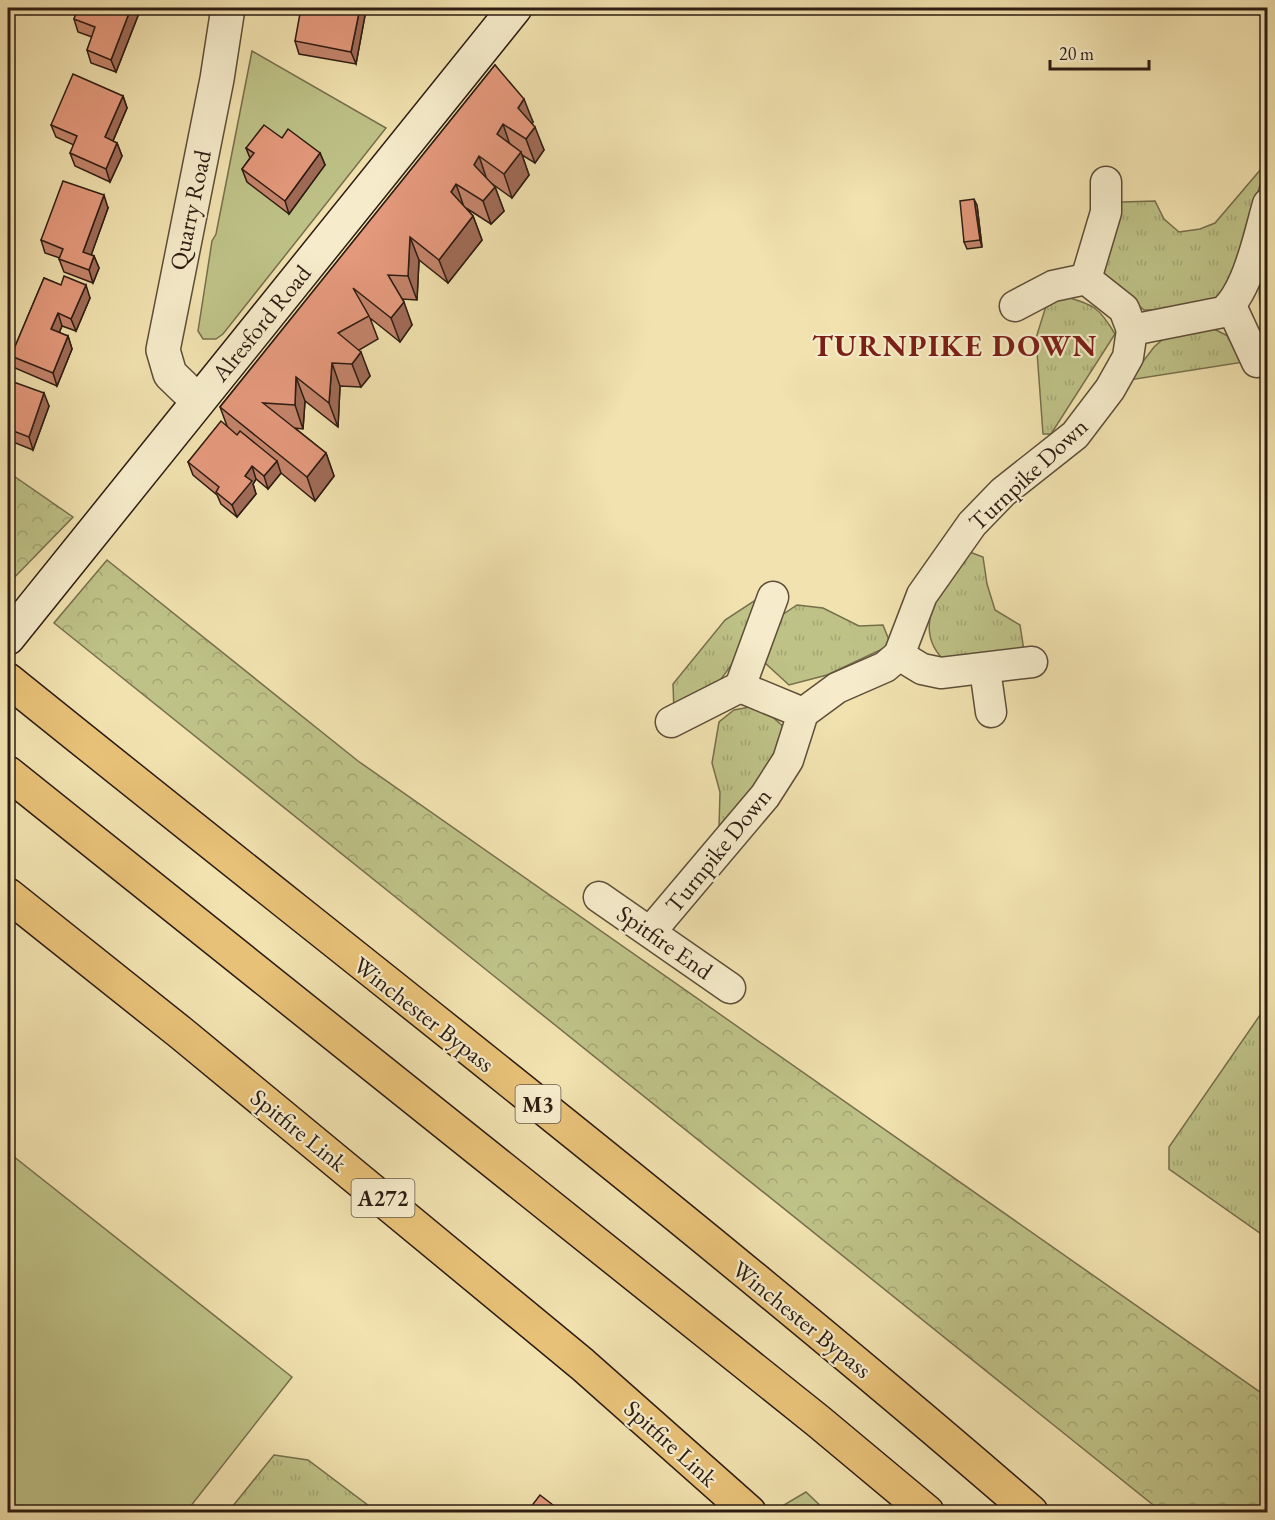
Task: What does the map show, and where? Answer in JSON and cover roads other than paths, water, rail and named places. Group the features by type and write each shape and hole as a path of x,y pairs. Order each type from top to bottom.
{"highway":[{"name":"Winchester Bypass","path":"8,680 621,1169 913,1410 1031,1512"},
{"path":"8,773 818,1420 927,1512"},
{"name":"Spitfire Link","path":"8,895 181,1033 555,1341 748,1512"}],"main road":[{"name":"Quarry Road","path":"198,401 170,374 163,350 217,79 228,8"},
{"name":"Alresford Road","path":"8,639 514,8"}],"street":[{"path":"1086,279 1106,212 1106,183"},
{"path":"1086,279 1124,309 1132,330 1223,312 1231,306 1237,296 1265,222"},
{"path":"1015,306 1053,286 1086,279"},
{"path":"1231,306 1257,362"},
{"name":"Turnpike Down","path":"899,655 922,595 945,560 972,524 1003,492 1075,435 1110,389 1128,357 1132,330"},
{"path":"671,722 740,687 773,597"},
{"path":"740,687 803,713 837,688 885,667 899,655 922,669 941,673 1032,662"},
{"path":"985,669 991,712"},
{"name":"Turnpike Down","path":"651,932 765,796 788,760 803,713"},
{"name":"Spitfire End","path":"599,897 730,988"}],"district":[{"name":"TURNPIKE DOWN","path":"955,345"}]}
